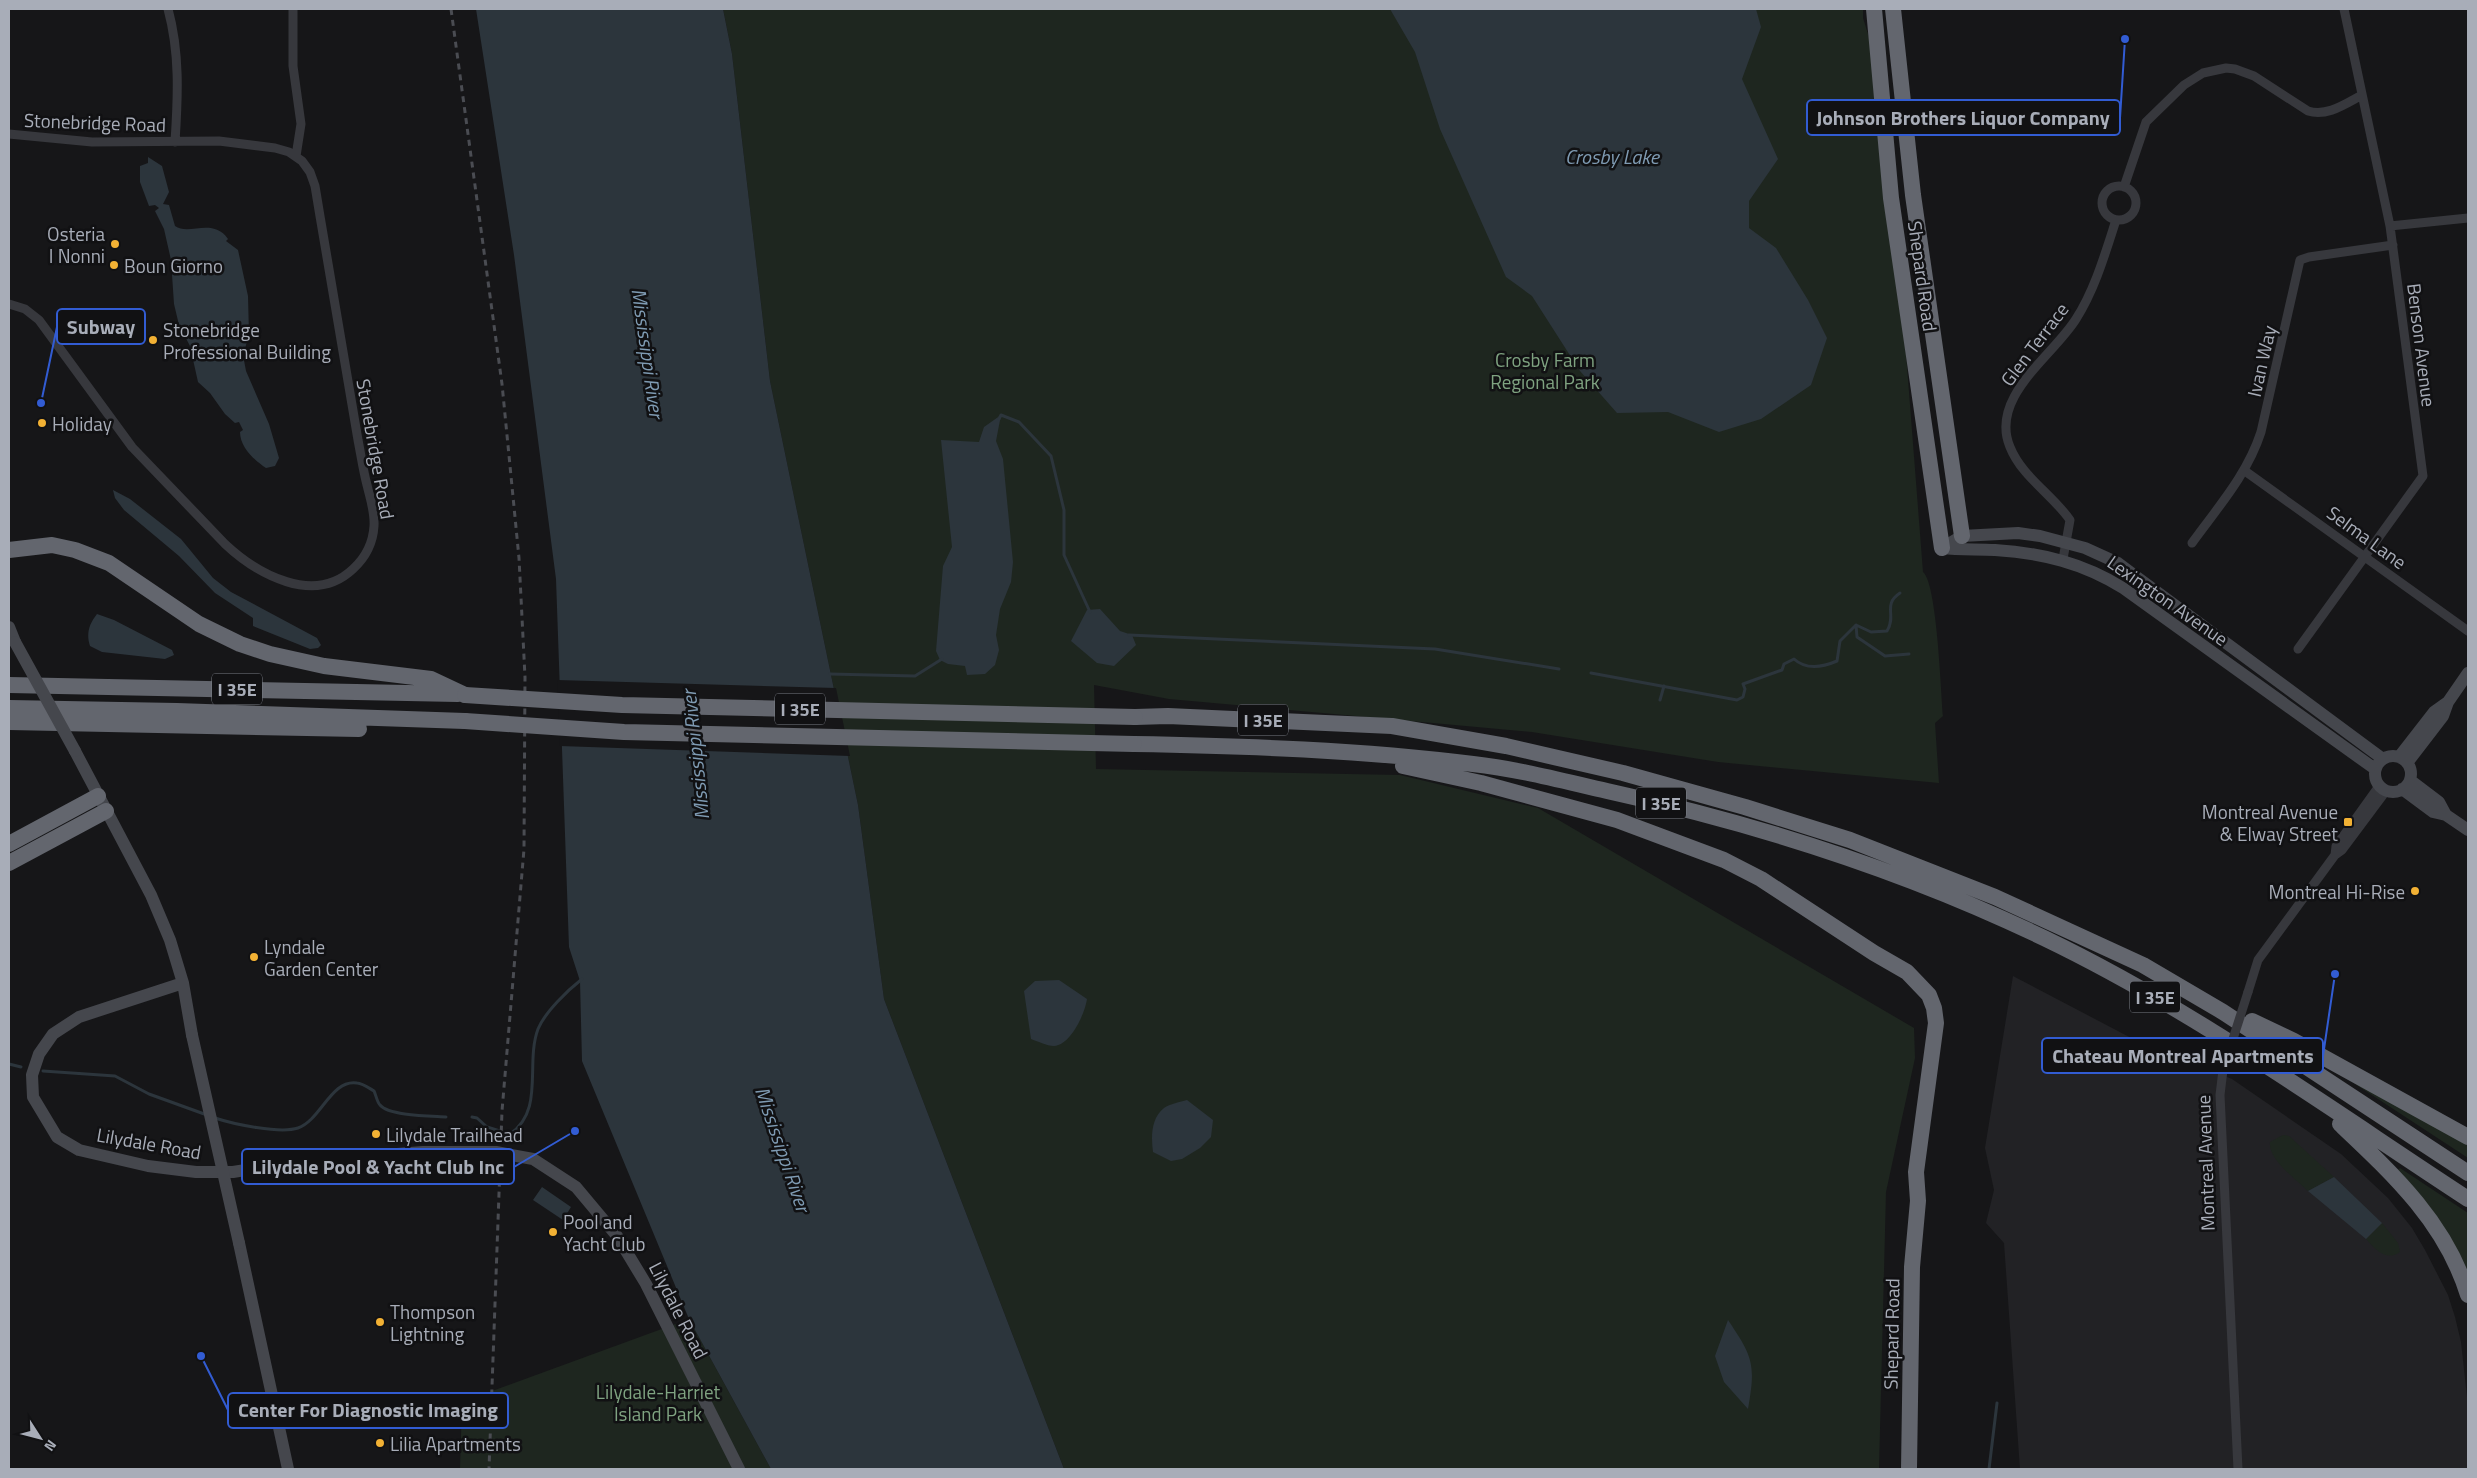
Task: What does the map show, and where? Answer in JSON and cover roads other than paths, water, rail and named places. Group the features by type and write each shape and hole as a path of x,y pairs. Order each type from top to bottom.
{"highway":[{"name":"Shepard Road","path":"1874,9 1891,198 1942,548"},
{"name":"Shepard Road","path":"1893,9 1912,186 1962,536"},
{"path":"9,550 52,546 75,550 109,563 199,624 240,644 270,654 324,666 431,679 465,694"},
{"name":"I 35E","path":"9,685 465,694 622,705 1135,717 1168,716 1392,726 1506,746 1623,773 1745,807 1850,840 1951,878 1995,897 2110,949 2169,981 2284,1051 2468,1173"},
{"name":"I 35E","path":"9,708 177,710 445,720 624,732 1231,746 1362,754 1475,764 1665,804 1810,845 1949,896 1994,915 2046,939 2160,1000 2468,1199"},
{"path":"9,722 390,730 445,720"},
{"name":"Shepard Road","path":"1362,754 1406,767 1481,783 1616,820 1724,860 1761,879 1874,953 1907,972 1929,995 1934,1008 1936,1023 1917,1156 1918,1201 1912,1267 1909,1469"},
{"path":"9,844 98,796"},
{"path":"9,863 106,810"},
{"path":"2169,981 2294,1041 2468,1137"},
{"path":"2307,1094 2413,1195 2442,1238 2468,1295"}],"street":[{"path":"168,9 176,36 179,87 175,142"},
{"path":"293,9 293,66 301,124 296,156"},
{"name":"Benson Avenue","path":"2298,649 2423,476 2390,226 2344,9"},
{"path":"2124,187 2146,122 2184,85 2203,73 2226,68 2235,69 2254,76 2308,111 2317,113 2332,110 2362,95"},
{"name":"Stonebridge Road","path":"9,134 92,142 219,141 282,149 296,156 307,166 315,186 363,470 374,517 373,534 367,551 350,571 336,581 319,586 292,584 250,564 233,552 132,447 39,320 25,309 9,304"},
{"path":"2124,187 2133,194 2135,209 2130,217 2116,220 2106,214 2103,209 2103,199 2111,189 2124,187"},
{"path":"2390,226 2468,218"},
{"name":"Glen Terrace","path":"2063,559 2070,520 2017,462 2006,434 2006,418 2013,396 2077,318 2096,279 2116,220"},
{"name":"Ivan Way","path":"2192,543 2245,470 2261,432 2300,260 2309,257 2393,245"},
{"name":"Selma Lane","path":"2245,470 2468,631"},
{"name":"Lexington Avenue","path":"1942,548 1962,536 2018,533 2067,542 2118,563 2379,764"},
{"name":"Lexington Avenue","path":"1942,548 1965,551 1998,550 2063,559 2095,572 2122,588 2379,764"},
{"path":"9,627 15,642 151,895 170,940 183,983 192,1035 288,1469"},
{"path":"2403,760 2434,712 2448,702 2468,673"},
{"path":"2391,756 2403,760 2410,768 2406,785 2397,792 2382,788 2375,778 2379,764 2391,756"},
{"path":"2406,785 2439,802 2446,815 2468,830"},
{"name":"Montreal Avenue","path":"2238,1469 2220,1095 2222,1070 2258,960 2335,855 2336,846 2382,788"},
{"name":"Lilydale Road","path":"183,983 79,1017 53,1034 39,1054 32,1075 34,1097 57,1137 79,1150 148,1166 196,1172 233,1172 324,1157 423,1152 496,1152 533,1159 576,1186 600,1213 632,1259 739,1469"}],"water":[{"name":"Mississippi River","path":"476,9 723,9 732,54 770,381 858,805 884,999 1064,1469 771,1469 689,1319 582,1061 580,981 569,947 556,579 514,255"},
{"name":"Crosby Lake","path":"1390,9 1756,9 1761,27 1742,79 1778,159 1749,201 1749,228 1776,248 1808,300 1827,338 1811,385 1761,419 1719,432 1668,412 1617,413 1580,371 1532,296 1506,277 1440,129 1415,52"},
{"path":"148,157 162,166 169,192 163,204 169,205 175,226 181,229 215,229 222,233 228,239 226,241 238,250 248,296 249,335 243,355 246,371 269,424 279,458 275,466 266,468 252,457 242,443 240,432 243,430 239,422 235,423 225,414 210,393 198,382 190,346 179,325 174,304 171,260 164,229 155,211 159,208 155,205 149,206 140,182 140,166 148,163"},
{"path":"1001,415 996,441 1003,459 1013,562 1011,582 1000,609 996,635 999,650 995,665 985,674 967,675 965,666 948,664 940,660 936,651 943,566 952,547 941,440 979,442 984,427"},
{"path":"113,490 130,499 181,539 213,578 231,592 317,638 321,645 318,648 310,649 253,626 253,618 215,593 179,556 124,510 115,498"},
{"path":"1100,609 1120,631 1132,635 1136,645 1114,666 1097,663 1071,641 1087,610"},
{"path":"97,614 114,620 172,650 174,655 165,659 102,652 90,646 89,629"},
{"path":"1059,980 1087,999 1080,1020 1071,1034 1060,1044 1051,1046 1031,1039 1024,991 1035,981"},
{"path":"1187,1100 1213,1120 1211,1137 1200,1148 1182,1159 1171,1161 1153,1152 1152,1134 1154,1122 1164,1108"},
{"path":"2334,1177 2382,1223 2366,1239 2308,1191"},
{"path":"542,1187 571,1207 563,1220 533,1200"},
{"path":"1728,1320 1743,1343 1750,1362 1752,1381 1748,1409 1724,1382 1715,1356"}],"waterway":[{"path":"999,419 1001,415 1019,422 1051,456 1064,510 1064,555 1090,612"},
{"path":"1591,673 1737,700 1743,697 1745,689 1743,684 1782,670 1784,664 1794,659 1809,666 1826,665 1837,661 1840,641 1856,625 1871,632 1887,631 1891,620 1892,602 1900,593"},
{"path":"1856,625 1857,637 1885,656 1909,654"},
{"path":"1129,635 1435,649 1559,669"},
{"path":"830,674 915,676 942,659"},
{"path":"1660,700 1664,686"},
{"path":"472,1117 477,1118 487,1127 510,1134 521,1124 531,1099 534,1043 538,1029 551,1009 582,979"},
{"path":"9,1064 21,1067"},
{"path":"43,1071 115,1076 149,1094 207,1115"},
{"path":"215,1118 269,1129 290,1130 298,1128 306,1124 333,1093 348,1083 357,1083 374,1091 379,1104 385,1109 411,1115 446,1117"},
{"path":"1989,1469 1997,1403"}],"railway":[{"path":"451,9 502,384 519,558 525,677 524,849 502,1111 489,1469"}],"place":[{"name":"Johnson Brothers Liquor Company","path":"2125,39"},
{"name":"Osteria I Nonni","path":"115,244"},
{"name":"Boun Giorno","path":"114,265"},
{"name":"Stonebridge Professional Building","path":"153,340"},
{"name":"Subway","path":"41,403"},
{"name":"Holiday","path":"42,423"},
{"name":"Montreal Avenue & Elway Street","path":"2348,822"},
{"name":"Montreal Hi-Rise","path":"2415,891"},
{"name":"Lyndale Garden Center","path":"254,957"},
{"name":"Chateau Montreal Apartments","path":"2335,974"},
{"name":"Lilydale Pool & Yacht Club Inc","path":"575,1131"},
{"name":"Lilydale Trailhead","path":"376,1134"},
{"name":"Pool and Yacht Club","path":"553,1232"},
{"name":"Thompson Lightning","path":"380,1322"},
{"name":"Center For Diagnostic Imaging","path":"201,1356"},
{"name":"Lilia Apartments","path":"380,1443"}],"park label":[{"name":"Crosby Farm Regional Park","path":"1545,370"},
{"name":"Lilydale-Harriet Island Park","path":"658,1402"}]}
